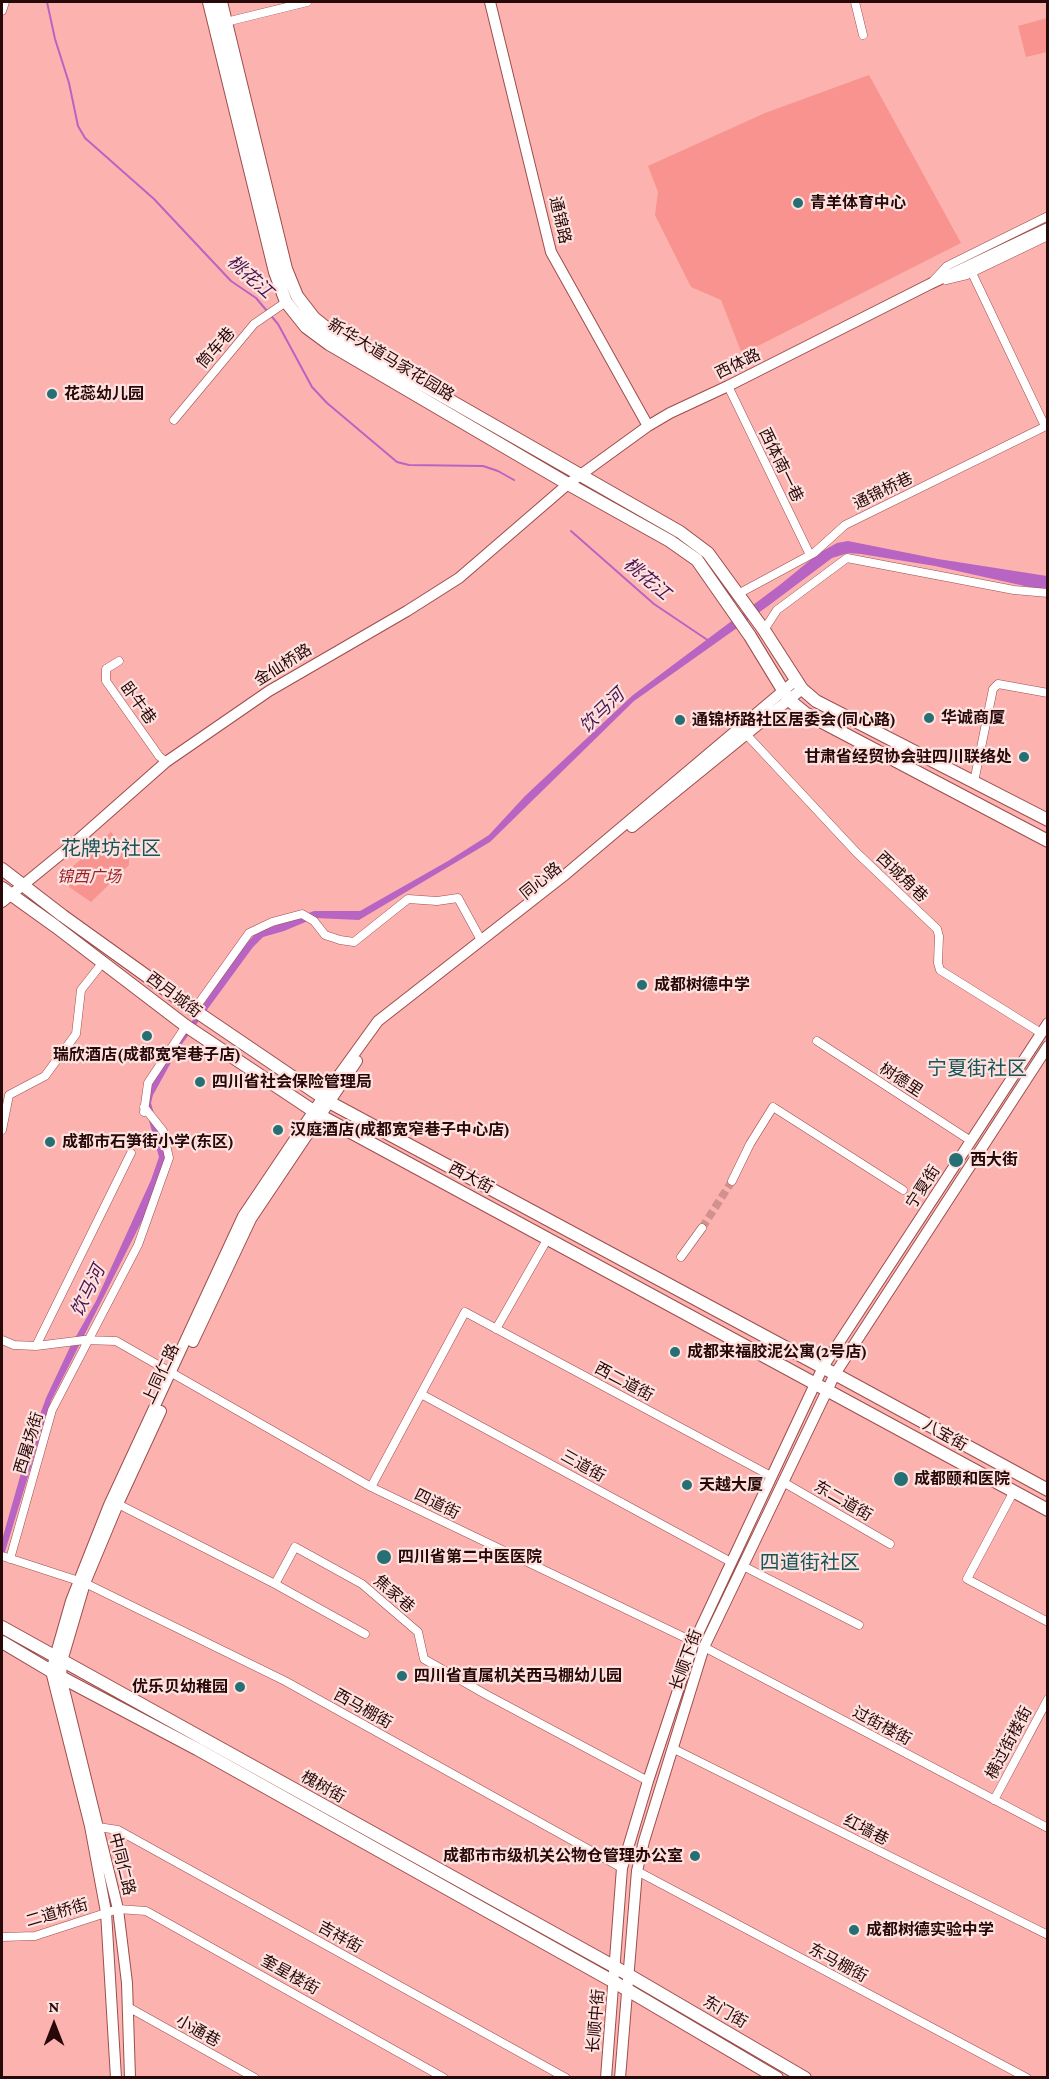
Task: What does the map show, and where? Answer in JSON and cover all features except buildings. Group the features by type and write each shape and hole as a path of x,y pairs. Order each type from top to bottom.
{"main road":[{"name":"新华大道马家花园路","path":"209,2 274,272 286,302 306,327 328,344 670,541 697,560 750,636 786,694"},
{"name":"新华大道马家花园路","path":"220,2 286,269 297,296 314,318 334,334 680,532 708,553 799,684"},
{"path":"799,684 816,701 1047,820"},
{"path":"786,694 805,713 1047,841"},
{"name":"西月城街","path":"2,869 194,1010 327,1100"},
{"name":"西月城街","path":"4,895 103,963 186,1026 318,1114"},
{"name":"西大街","path":"327,1100 835,1374"},
{"name":"西大街","path":"318,1114 821,1386"},
{"name":"八宝街","path":"835,1374 1047,1490"},
{"name":"八宝街","path":"821,1386 1047,1510"},
{"name":"槐树街","path":"2,1627 629,1976"},
{"name":"槐树街","path":"2,1642 627,1991"},
{"name":"东门街","path":"629,1976 805,2078"},
{"name":"东门街","path":"627,1991 777,2078"}],"street":[{"path":"2,11 5,2"},
{"path":"226,22 308,2"},
{"name":"通锦路","path":"490,2 551,252 648,426"},
{"path":"855,2 863,35"},
{"name":"西体路","path":"930,284 947,266 1047,216"},
{"path":"1046,425 967,271 1047,228"},
{"name":"西体路","path":"568,484 648,426 670,413 930,284 967,271 1047,236"},
{"name":"筒车巷","path":"174,420 254,324 286,302"},
{"name":"西体南一巷","path":"728,386 810,555"},
{"name":"通锦桥巷","path":"740,596 810,555 845,525 1046,425"},
{"name":"金仙桥路","path":"4,895 23,885 72,845 166,762 268,691 407,611 459,578 568,484"},
{"path":"762,628 777,610 848,558 1014,590 1047,593"},
{"name":"卧牛巷","path":"119,662 106,669 106,681 159,756 166,762"},
{"path":"327,1100 378,1022 566,874 799,684"},
{"path":"974,782 993,689 998,684 1047,693"},
{"name":"西城角巷","path":"743,730 856,852 937,929 940,970 1041,1033"},
{"name":"同心路","path":"318,1114 378,1028 524,914 743,730"},
{"path":"194,1010 249,933 272,922 303,915 314,921 325,935 354,942 408,899 436,901 458,898 481,940"},
{"path":"2,1130 9,1095 45,1076 76,1034 81,990 103,963"},
{"name":"宁夏街","path":"823,1367 1047,1023"},
{"name":"西屠场街","path":"82,1582 6,1558 52,1410 86,1340 138,1245 169,1158 163,1131 145,1110 148,1083 186,1026"},
{"name":"树德里","path":"817,1041 971,1141"},
{"name":"宁夏街","path":"835,1374 1047,1046"},
{"path":"732,1182 750,1144 773,1107 903,1190"},
{"name":"上同仁路","path":"58,1659 82,1582 173,1375 251,1220 318,1114"},
{"path":"36,1346 131,1153"},
{"path":"681,1257 702,1228"},
{"path":"496,1329 548,1238"},
{"name":"西二道街","path":"421,1394 465,1312 771,1476"},
{"name":"四道街","path":"2,1340 14,1346 36,1346 86,1340 116,1341 371,1487 699,1645"},
{"name":"长顺下街","path":"629,1976 637,1871 699,1645 743,1566 783,1482 821,1386 823,1367"},
{"name":"长顺下街","path":"615,1967 622,1868 648,1781 731,1562 771,1476 821,1386 835,1374"},
{"path":"82,1582 109,1505 173,1375"},
{"path":"371,1487 421,1394"},
{"name":"三道街","path":"421,1394 731,1562"},
{"name":"东二道街","path":"783,1482 890,1544"},
{"path":"1014,1491 968,1579 1047,1622"},
{"path":"118,1504 275,1584 365,1634"},
{"name":"焦家巷","path":"275,1584 296,1547 362,1584 418,1632 424,1659 648,1781"},
{"path":"743,1566 859,1625"},
{"name":"西马棚街","path":"82,1582 285,1681 622,1868"},
{"name":"过街楼街","path":"699,1645 1047,1828"},
{"name":"中同仁路","path":"58,1659 56,1674 118,1909 128,2007 130,2078"},
{"path":"56,1674 90,1826 106,1912 116,2078"},
{"name":"横过街楼街","path":"994,1800 1047,1699"},
{"name":"红墙巷","path":"672,1748 1047,1935"},
{"name":"吉祥街","path":"98,1827 118,1830 566,2078"},
{"name":"东马棚街","path":"637,1871 1027,2078"},
{"name":"二道桥街","path":"2,1937 35,1936 118,1909"},
{"name":"奎星楼街","path":"118,1909 137,1909 158,1916 444,2078"},
{"name":"长顺中街","path":"606,2078 615,1967"},
{"name":"长顺中街","path":"620,2078 629,1976"},
{"name":"小通巷","path":"128,2007 255,2078"}],"green space":[{"path":"1047,18 1047,52 1026,57 1018,26"},
{"name":"青羊体育中心","path":"869,75 961,243 742,354 721,300 691,287 655,215 658,192 648,166 765,113"},
{"name":"锦西广场","path":"111,832 129,857 129,865 91,902 69,887 69,870"}],"shaded area":[{"path":"848,541 938,559 1047,576 1047,591 935,566 861,554 848,553 832,558 634,701 490,842 359,920 315,918 263,937 253,947 179,1048 153,1095 151,1103 167,1160 153,1199 51,1401 4,1555 2,1554 2,1540 29,1445 46,1398 70,1347 96,1301 151,1180 159,1157 148,1117 148,1086 239,952 256,933 314,911 360,911 489,835 525,796 633,695 819,553 837,543"}],"waterway":[{"name":"桃花江","path":"47,2 78,126 85,138 154,199 231,281 256,298 278,324 312,387 327,403 397,462 409,465 483,466 514,480"},
{"name":"桃花江","path":"571,531 654,604 709,641"}],"tunnel":[{"path":"702,1228 732,1181"}],"place":[{"name":"青羊体育中心","path":"798,203"},
{"name":"花蕊幼儿园","path":"52,394"},
{"name":"华诚商厦","path":"929,718"},
{"name":"通锦桥路社区居委会(同心路)","path":"680,720"},
{"name":"甘肃省经贸协会驻四川联络处","path":"1024,757"},
{"name":"成都树德中学","path":"642,985"},
{"name":"瑞欣酒店(成都宽窄巷子店)","path":"147,1036"},
{"name":"四川省社会保险管理局","path":"200,1082"},
{"name":"汉庭酒店(成都宽窄巷子中心店)","path":"278,1130"},
{"name":"成都市石笋街小学(东区)","path":"50,1142"},
{"name":"西大街","path":"956,1160"},
{"name":"成都来福胶泥公寓(2号店)","path":"675,1352"},
{"name":"成都颐和医院","path":"901,1479"},
{"name":"天越大厦","path":"687,1485"},
{"name":"四川省第二中医医院","path":"384,1557"},
{"name":"四川省直属机关西马棚幼儿园","path":"402,1676"},
{"name":"优乐贝幼稚园","path":"240,1687"},
{"name":"成都市市级机关公物仓管理办公室","path":"695,1856"},
{"name":"成都树德实验中学","path":"854,1930"}],"district":[{"name":"花牌坊社区","path":"111,849"},
{"name":"宁夏街社区","path":"977,1069"},
{"name":"四道街社区","path":"810,1563"}],"water label":[{"name":"饮马河","path":"602,711"},
{"name":"饮马河","path":"88,1291"}]}
